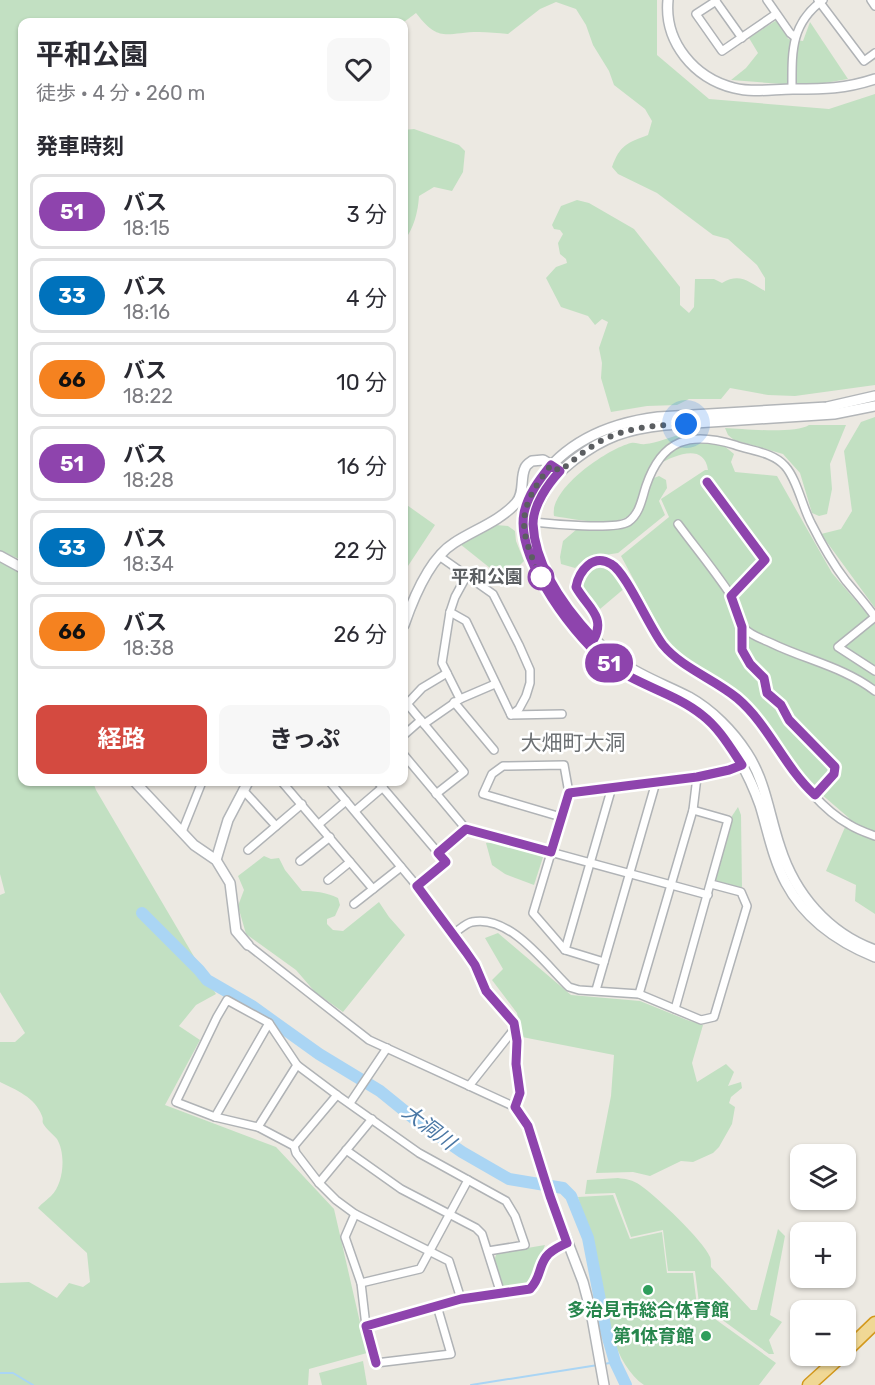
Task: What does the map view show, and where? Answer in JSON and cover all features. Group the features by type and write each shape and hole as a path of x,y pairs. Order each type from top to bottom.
{"highway":[{"path":"856,1341 875,1323"},
{"path":"809,1385 830,1366"}],"street":[{"path":"668,0 670,28 684,56 694,68 709,78 733,88 749,91 828,90 854,86 875,79"},
{"path":"742,38 715,0 696,14 722,51 742,38 777,14"},
{"path":"767,0 795,37"},
{"path":"871,0 875,6"},
{"path":"792,89 792,56 795,37 806,16 820,1 864,61 875,53"},
{"path":"875,396 827,407 632,420 596,433 576,444 551,465 530,496 524,513 523,526 528,546 546,588 570,626 613,667 682,702 715,725 742,765 759,804 778,865 795,897 821,926 838,939 875,957"},
{"path":"875,406 834,414 639,428 602,441 560,471 550,482 538,504 533,522 537,544 555,587 571,613 594,639 623,663 640,674 691,698 709,711 741,743 761,781 783,855 803,895 829,924 875,950"},
{"path":"533,522 565,525 618,525 628,521 640,506 653,467 660,456 672,446 690,439 712,439 770,455 787,467 810,523 834,565 875,617 838,647 875,671"},
{"path":"408,615 421,584 439,556 452,544 508,511 518,500 525,468 532,461 543,460 560,471"},
{"path":"707,482 765,560 731,596"},
{"path":"678,524 731,596 742,627 742,650 750,664 764,678 767,693 781,705 789,720 835,767 834,774 815,795"},
{"path":"0,556 18,566"},
{"path":"439,556 493,594 530,670 530,683 526,696 519,709 511,715"},
{"path":"594,639 599,629 599,621 576,587 578,576 586,566 598,561 611,564 622,574 644,616 672,655 737,699 832,813 850,825 875,836"},
{"path":"466,575 450,612 442,663 457,700 494,750"},
{"path":"450,612 466,621 511,715"},
{"path":"742,627 795,655 847,672 875,691"},
{"path":"408,700 447,673"},
{"path":"408,732 457,700 495,684"},
{"path":"408,705 464,772 436,794"},
{"path":"511,715 562,714"},
{"path":"408,760 466,829 708,895"},
{"path":"569,793 697,777 729,770 752,761"},
{"path":"561,817 483,794 492,774 503,766 564,765 569,793 533,913 565,950 604,962"},
{"path":"639,994 693,810 697,777"},
{"path":"596,990 656,782"},
{"path":"139,786 194,845 216,860 230,883 236,931 248,945 369,1040 515,1107 528,1126 550,1196 583,1282 604,1383"},
{"path":"182,832 200,786"},
{"path":"216,860 228,820 245,786 276,826"},
{"path":"286,786 374,889"},
{"path":"333,786 417,886 475,965 486,991 514,1023 520,1093 515,1107"},
{"path":"355,811 379,786"},
{"path":"383,786 446,862 417,886"},
{"path":"565,950 612,787"},
{"path":"319,824 346,801"},
{"path":"248,850 302,804"},
{"path":"675,1009 728,820 693,810"},
{"path":"438,853 466,829"},
{"path":"300,861 330,837"},
{"path":"328,880 350,862"},
{"path":"354,904 401,867"},
{"path":"453,934 470,922 493,922 526,943 569,987 579,990 639,994 701,1020 714,1017 747,906 741,892 711,884"},
{"path":"461,1299 449,1261 355,1214 336,1200 319,1183 296,1153 294,1146 258,1127 215,1117 176,1102 216,1017 227,1000 268,1023 297,1065 337,1095 419,1153 506,1201 515,1216 525,1245 488,1251"},
{"path":"215,1117 268,1023"},
{"path":"469,1086 515,1028"},
{"path":"350,1103 387,1048"},
{"path":"258,1127 297,1065"},
{"path":"294,1146 337,1095"},
{"path":"319,1183 372,1119"},
{"path":"346,1150 401,1189 477,1228 482,1234 501,1294"},
{"path":"361,1283 420,1269 468,1180"},
{"path":"355,1214 345,1237 361,1283 366,1326 376,1363 451,1354 437,1306"},
{"path":"366,1326 461,1299 530,1289 537,1282 544,1259 553,1250 567,1243"}],"green space":[{"path":"0,0 657,0 657,55 709,99 829,109 875,94 875,385 795,396 768,395 730,388 721,399 689,399 677,405 647,406 611,412 601,378 602,363 599,348 608,322 602,319 595,325 588,316 561,307 546,278 556,267 567,263 560,254 558,243 563,234 560,230 554,229 552,225 561,206 577,200 589,203 634,229 680,287 680,305 689,313 694,307 695,279 714,279 722,283 739,278 765,291 765,278 757,265 728,239 713,235 657,193 618,174 612,167 621,149 648,135 652,121 645,109 614,85 576,9 556,2 540,9 508,34 438,33 424,23 416,13 408,19 18,18 18,558 0,551"},
{"path":"780,18 788,39 803,41 810,22 848,79 807,86 731,80 746,68 758,53 749,38"},
{"path":"414,129 459,145 465,151 463,172 452,191 434,187 419,196 415,220 408,234 408,130"},
{"path":"875,417 875,608 821,534 841,529 852,511 844,451 861,422"},
{"path":"809,425 846,425 830,464 832,489 827,514 819,516 812,513 800,473 783,454 734,440 725,428 781,430"},
{"path":"682,434 685,439 666,447 657,455 652,463 639,502 628,516 604,522 554,516 555,505 570,483 608,453 631,443 650,443"},
{"path":"708,440 723,445 734,454 731,462 735,472 777,476 832,573 875,623 875,914 855,901 856,885 826,871 849,818 813,787 740,694 670,647 621,556 669,517 661,499 708,470 701,456 695,454 680,455 659,464 680,444"},
{"path":"659,476 666,480 667,488 659,501 665,515 618,553 586,558 575,568 561,564 563,541 577,529 619,528 640,511 654,478"},
{"path":"408,506 435,525 408,566"},
{"path":"496,525 508,526 515,531 516,541 524,561 505,580 460,544"},
{"path":"0,561 18,570 18,786 94,786 216,994 196,1005 179,1026 200,1040 165,1105 276,1147 334,1209 367,1353 309,1369 308,1385 0,1385 0,1283 29,1282 57,1298 69,1283 83,1287 90,1282 87,1253 38,1208 51,1196 59,1184 62,1168 60,1145 44,1125 35,1104 0,1082 0,1042 15,1042 25,1033 0,992 0,895 5,893 0,874"},
{"path":"599,565 609,567 616,572 626,587 600,609 586,593 582,583 590,570"},
{"path":"738,807 741,815 742,889 718,883 715,878 732,816"},
{"path":"499,842 544,854 534,885 505,874 492,865 486,843"},
{"path":"264,856 271,859 279,858 285,870 302,891 320,892 338,898 340,905 335,916 327,919 327,924 333,930 343,931 379,902 405,935 343,1012 315,992 296,970 246,934 238,906 244,890 238,876"},
{"path":"498,933 571,995 640,1001 703,1025 692,1063 697,1082 726,1064 734,1072 728,1086 741,1082 742,1088 731,1097 729,1103 735,1107 732,1124 719,1147 713,1153 693,1162 681,1161 650,1176 633,1172 596,1173 611,1096 614,1055 522,1037 517,1013 492,980 503,969 485,938"},
{"path":"618,1178 640,1185 657,1198 706,1249 711,1267 751,1310 757,1310 778,1229 785,1236 770,1315 782,1322 769,1340 774,1354 769,1354 699,1303 695,1271 668,1271 663,1230 631,1237 615,1193 585,1194 587,1180"},
{"name":"多治見市総合体育館","path":"613,1195 630,1239 662,1232 667,1273 693,1273 697,1306 776,1363 759,1385 644,1385 631,1373 621,1358 613,1339 591,1241 578,1197"},
{"path":"545,1245 530,1283 504,1288 494,1260 497,1253"},
{"path":"363,1361 367,1385 322,1385 319,1373"}],"waterway":[{"name":"大洞川","path":"142,913 207,980 252,1006 319,1054 380,1091 417,1121 462,1152 509,1179 563,1188 571,1196 588,1238 606,1331 615,1362 626,1385"},
{"path":"604,1364 615,1362"},
{"path":"471,1385 598,1365"},
{"path":"0,1373 13,1373 33,1385"}],"bus line":[{"name":"51","path":"376,1363 366,1326 461,1299 530,1289 537,1282 544,1259 553,1250 567,1243 528,1126 515,1107 520,1093 514,1023 486,991 475,965 417,886 446,862 438,853 466,829 551,852 569,793 697,777 742,765 715,725 682,702 613,667 570,626 546,588 528,546 523,526 524,513 530,496 551,465 560,471 550,482 538,504 533,522 537,544 555,587 571,613 594,639 599,629 599,621 576,587 578,576 586,566 598,561 611,564 622,574 644,616 672,655 737,699 750,712 811,792 815,795 834,774 835,767 789,720 781,705 767,693 764,678 750,664 742,650 742,627 731,596 765,560 707,482"}],"place":[{"name":"平和公園","path":"541,577"},
{"name":"多治見市総合体育館","path":"648,1290"},
{"name":"第1体育館","path":"706,1336"}],"district":[{"name":"大畑町大洞","path":"573,742"}],"route":[{"path":"541,577 528,546 523,526 524,513 530,496 551,465 560,471 602,441 620,433 639,428 686,424"}]}
